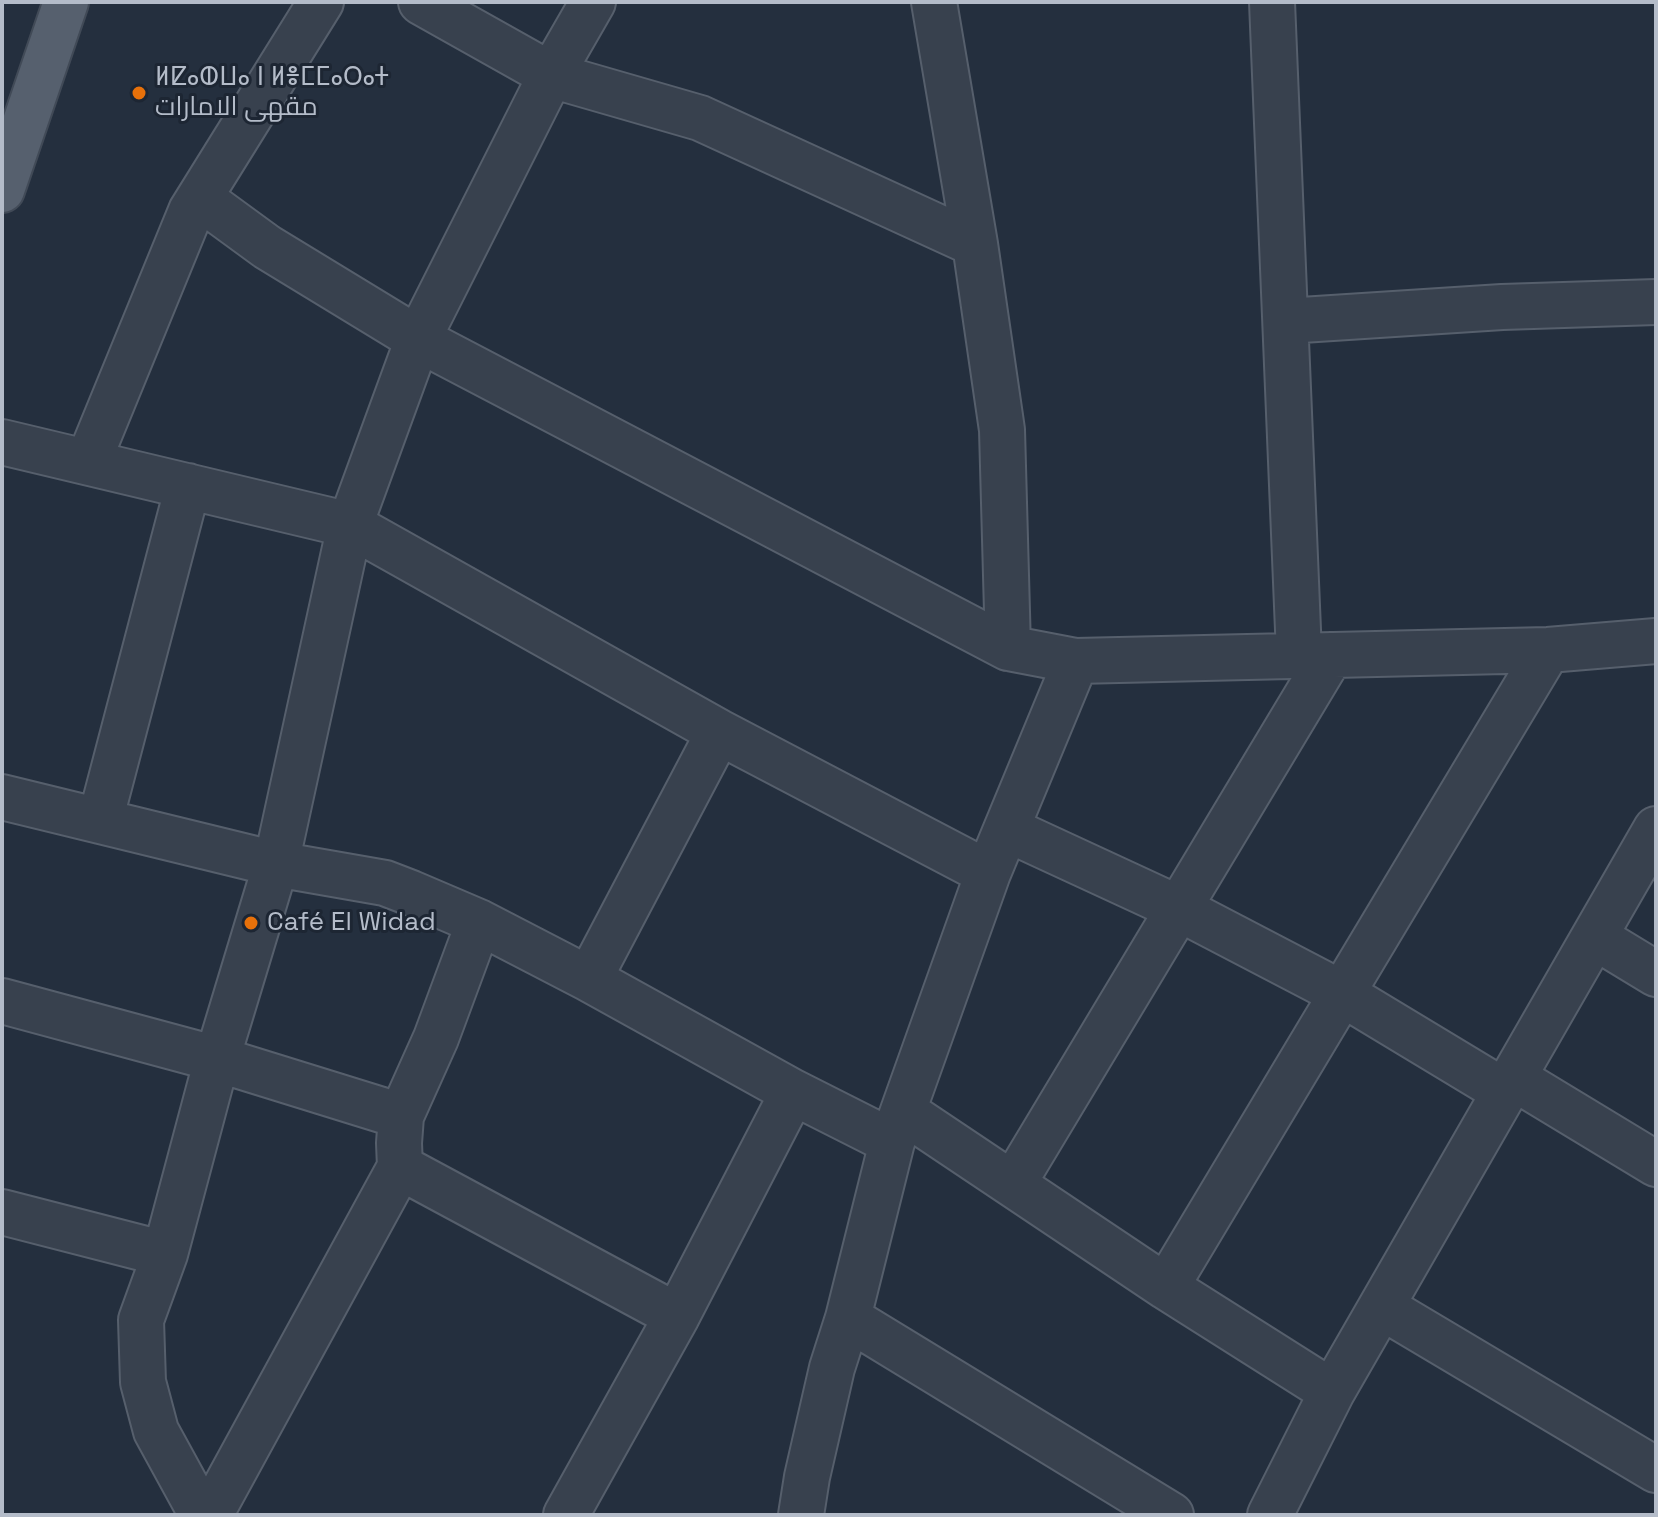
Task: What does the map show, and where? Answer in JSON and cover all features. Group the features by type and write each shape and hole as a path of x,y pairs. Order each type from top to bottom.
{"main road":[{"path":"2,190 66,2"}],"street":[{"path":"88,462 191,211 321,2"},
{"path":"421,2 551,75 700,118 975,244"},
{"path":"202,1515 156,1431 143,1382 141,1320 165,1254 217,1059 276,864 350,525 418,339 551,75 593,2"},
{"path":"934,2 975,244 1002,430 1008,648"},
{"path":"1013,1184 1180,909 1315,655 1286,321 1272,2"},
{"path":"200,198 267,247 418,339 1008,648 1076,661 1548,650 1656,641"},
{"path":"1286,321 1502,307 1656,302"},
{"path":"2,442 350,525 719,732 988,873"},
{"path":"100,821 188,486"},
{"path":"1166,1287 1548,650"},
{"path":"801,1515 823,1407 898,1126 988,873 1076,661"},
{"path":"589,979 719,732"},
{"path":"2,797 276,864 385,883 479,922 793,1092 898,1126 1013,1184 1166,1287 1332,1392"},
{"path":"1007,829 1180,909 1656,1164"},
{"path":"1270,1515 1332,1392 1656,829"},
{"path":"210,1515 400,1167 401,1116 436,1038 479,922"},
{"path":"1595,937 1656,974"},
{"path":"2,1001 217,1059 401,1116"},
{"path":"566,1515 677,1316 793,1092"},
{"path":"400,1167 677,1316"},
{"path":"2,1212 165,1254"},
{"path":"1382,1307 1656,1470"},
{"path":"848,1318 1171,1515"}],"place":[{"name":"ⵍⵇⴰⵀⵡⴰ ⵏ ⵍⴻⵎⵎⴰⵔⴰⵜ مقهى الامارات","path":"139,93"},
{"name":"Café El Widad","path":"251,923"}]}
